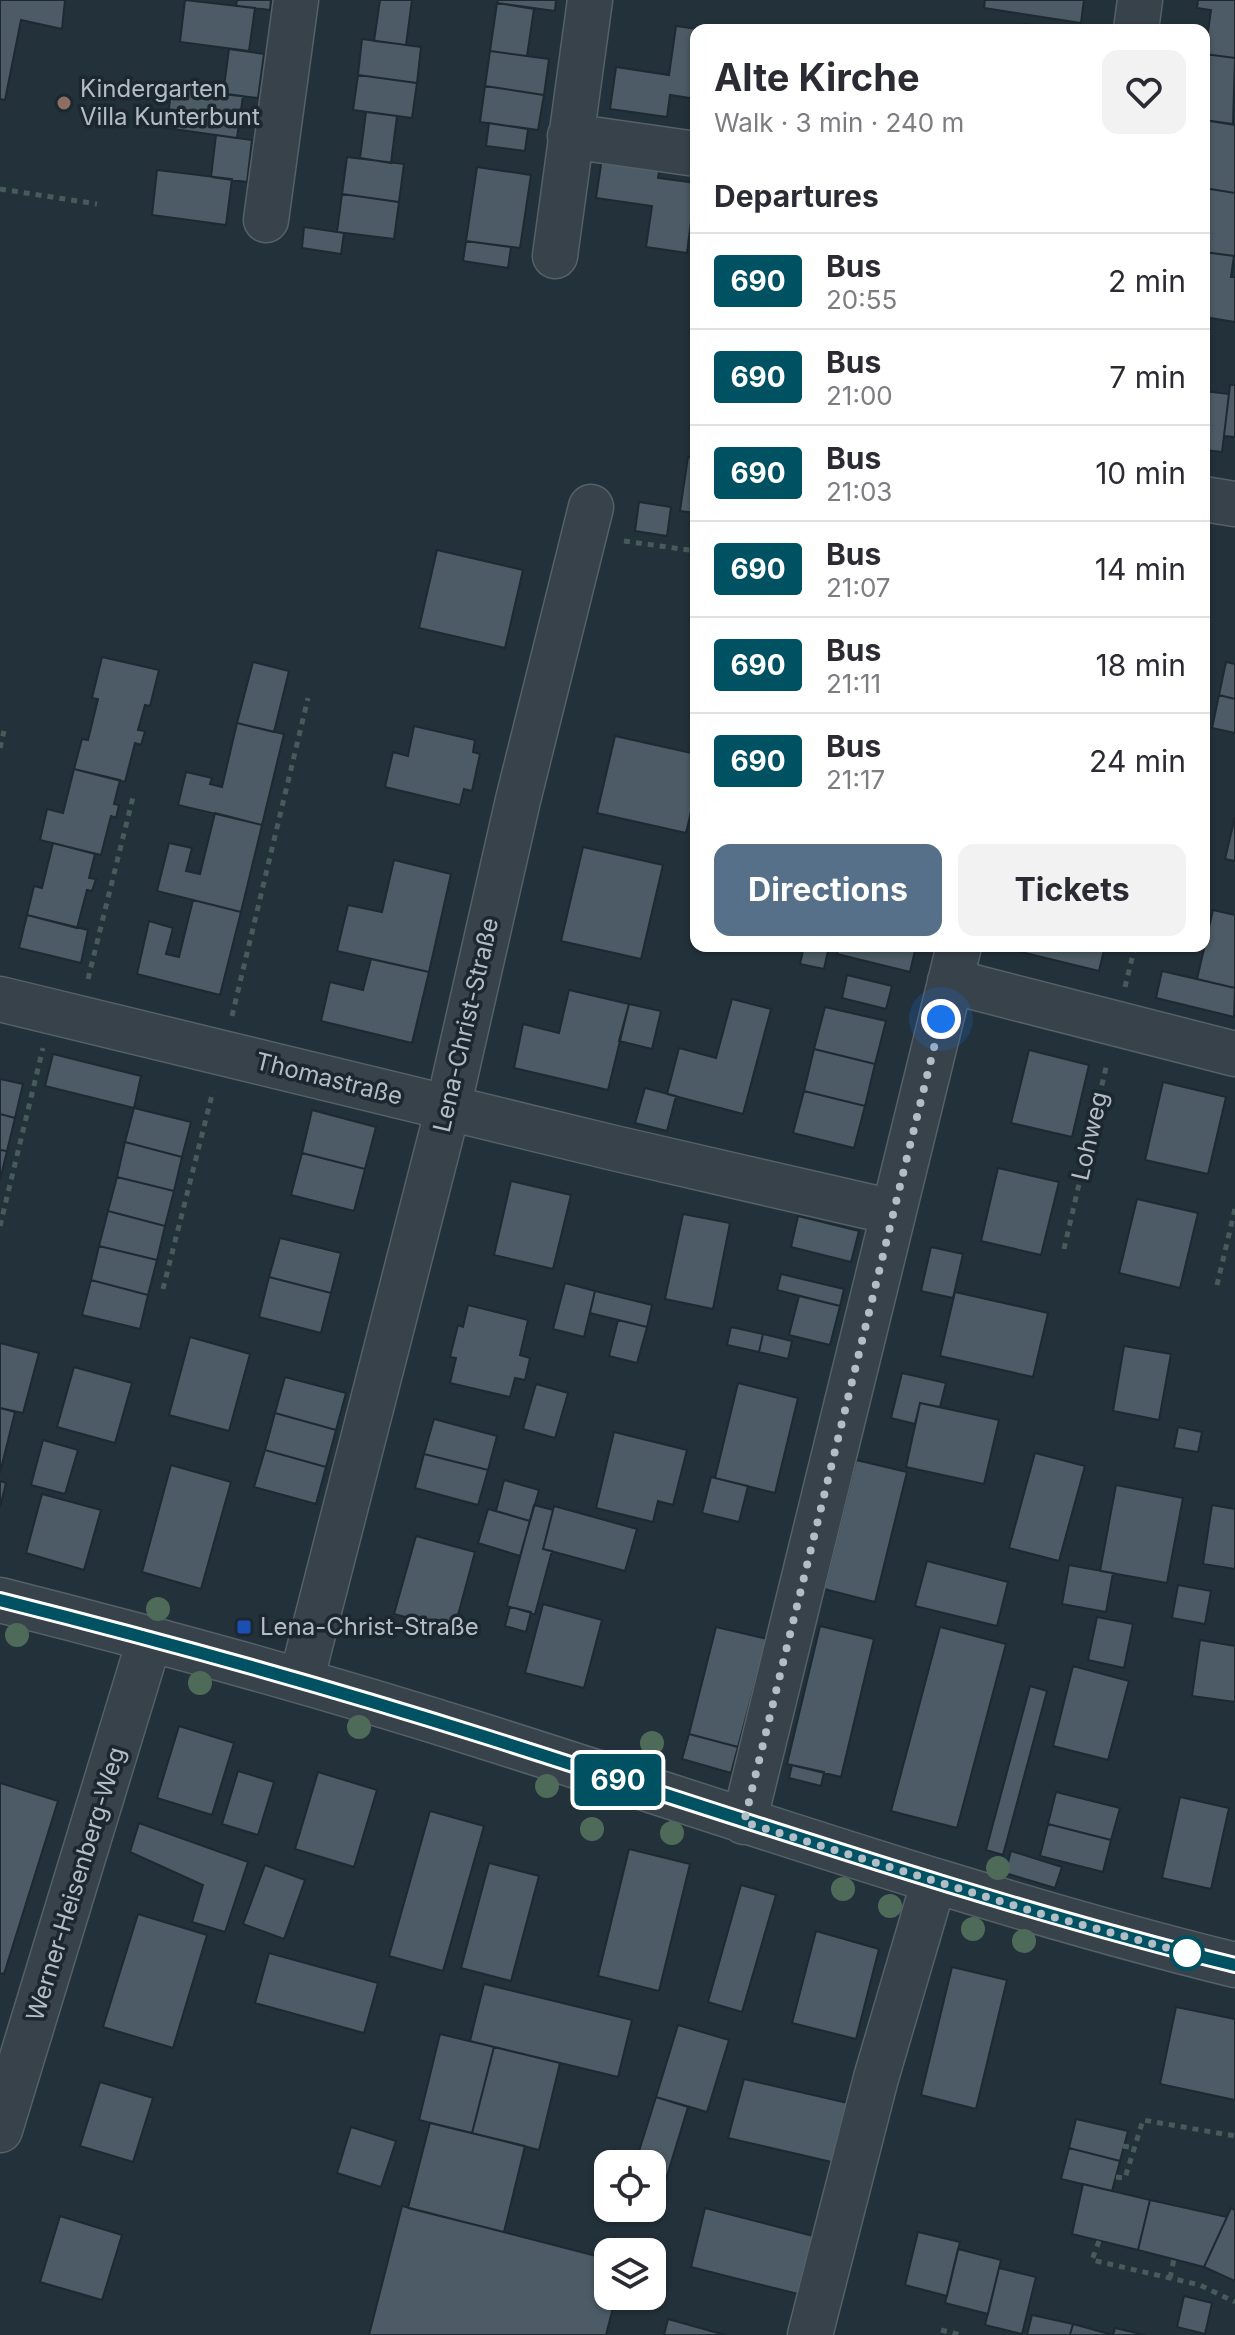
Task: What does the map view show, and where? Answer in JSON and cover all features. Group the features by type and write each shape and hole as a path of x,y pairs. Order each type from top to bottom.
{"street":[{"path":"266,220 296,0"},
{"path":"555,256 590,0"},
{"path":"1137,24 1140,0"},
{"path":"570,136 690,153"},
{"path":"1210,500 1235,504"},
{"name":"Lena-Christ-Straße","path":"301,1681 448,1108 518,800 587,521"},
{"path":"744,1822 955,963 1116,1023 1235,1054"},
{"name":"Thomastraße","path":"0,999 892,1212"},
{"path":"0,1600 301,1681 934,1881 1098,1930 1235,1965"},
{"name":"Werner-Heisenberg-Weg","path":"0,2130 11,2058 150,1638"},
{"path":"810,2335 876,2078 934,1881"}],"path":[{"path":"0,189 97,204"},
{"path":"587,521 690,549"},
{"path":"163,1289 308,698"},
{"path":"0,748 4,731"},
{"path":"0,1226 134,793"},
{"name":"Lohweg","path":"1064,1249 1134,952"},
{"path":"1217,1285 1235,1209"},
{"path":"1116,2177 1125,2178 1143,2120 1235,2136"},
{"path":"1123,2146 1135,2148"},
{"path":"1099,2241 1092,2260 1200,2285 1235,2302"},
{"path":"1170,2278 1174,2259"},
{"path":"941,2330 961,2335"}],"building":[{"path":"0,0 65,0 62,29 21,20 5,100 0,99"},
{"path":"185,0 255,8 249,51 180,42"},
{"path":"237,0 271,0 270,10 236,6"},
{"path":"380,0 412,0 406,45 374,41"},
{"path":"498,0 556,0 555,11 497,3"},
{"path":"985,0 1084,0 1081,23 984,8"},
{"path":"1198,0 1235,0 1235,58 1210,55 1211,10 1197,8"},
{"path":"497,3 534,9 527,56 490,51"},
{"path":"676,26 690,28 690,98 670,95 667,117 610,109 616,67 669,75"},
{"path":"362,39 421,47 417,83 358,75"},
{"path":"229,49 264,54 258,98 223,94"},
{"path":"490,51 549,59 544,95 485,86"},
{"path":"1210,55 1235,58 1233,124 1210,121"},
{"path":"358,75 417,83 412,118 353,110"},
{"path":"485,86 544,95 538,130 480,122"},
{"path":"172,87 243,96 237,138 166,128"},
{"path":"366,112 397,116 391,163 360,158"},
{"path":"1210,121 1235,125 1235,193 1210,189"},
{"path":"489,123 528,129 525,151 486,146"},
{"path":"216,135 252,140 247,182 211,177"},
{"path":"347,157 404,164 399,202 342,194"},
{"path":"602,158 660,166 658,178 690,182 687,253 646,247 652,206 596,198"},
{"path":"477,167 531,175 520,248 466,241"},
{"path":"157,170 232,179 226,225 152,215"},
{"path":"1210,189 1235,193 1235,256 1210,253"},
{"path":"342,194 399,202 394,239 337,232"},
{"path":"304,227 344,233 341,254 302,248"},
{"path":"466,241 511,247 508,268 463,261"},
{"path":"1210,253 1234,256 1231,277 1235,277 1235,322 1210,318"},
{"path":"1230,385 1235,385 1235,437 1224,436"},
{"path":"1210,392 1229,394 1222,452 1210,451"},
{"path":"688,457 690,457 690,512 680,511"},
{"path":"639,502 671,507 667,536 635,531"},
{"path":"437,550 523,570 505,648 419,628"},
{"path":"102,657 159,670 150,706 145,705 138,730 145,731 141,745 135,743 125,782 74,769 82,739 88,740 98,699 92,698"},
{"path":"253,662 289,671 274,732 237,723"},
{"path":"1226,662 1235,664 1235,699 1219,695"},
{"path":"1219,695 1235,699 1235,733 1212,728"},
{"path":"237,723 284,734 262,825 178,805 186,772 212,778 210,784 222,787"},
{"path":"414,726 475,740 473,752 480,754 472,791 464,789 460,805 385,787 393,752 408,756"},
{"path":"615,736 690,753 690,816 686,833 597,813"},
{"path":"74,769 120,780 114,804 119,805 116,818 111,816 101,855 40,840 47,809 63,813"},
{"path":"215,813 262,825 241,912 157,891 169,843 192,848 186,871 200,874"},
{"path":"1235,817 1235,861 1225,859"},
{"path":"53,843 95,854 89,878 96,879 92,891 87,890 77,928 27,915 34,886 42,888"},
{"path":"583,847 663,865 641,959 561,941"},
{"path":"394,860 451,874 429,972 337,951 348,905 382,912"},
{"path":"193,900 241,912 220,995 137,974 149,921 173,928 166,954 179,957"},
{"path":"1213,910 1235,915 1235,988 1197,979 1203,952 1210,952"},
{"path":"27,915 88,930 81,963 19,948"},
{"path":"803,952 828,952 824,969 800,964"},
{"path":"838,952 915,952 910,972"},
{"path":"1021,952 1104,952 1099,971"},
{"path":"371,959 429,972 412,1043 321,1021 330,982 363,990"},
{"path":"1162,971 1235,988 1234,1017 1156,998"},
{"path":"847,975 892,986 886,1009 842,998"},
{"path":"569,990 629,1004 608,1090 514,1068 523,1024 559,1033"},
{"path":"732,999 771,1009 743,1114 667,1094 679,1048 716,1058"},
{"path":"629,1004 661,1011 652,1049 619,1041"},
{"path":"825,1007 886,1021 875,1064 814,1049"},
{"path":"814,1049 875,1064 865,1106 804,1091"},
{"path":"1029,1050 1089,1065 1072,1137 1011,1123"},
{"path":"53,1054 141,1076 134,1108 45,1086"},
{"path":"0,1079 23,1084 15,1118 0,1114"},
{"path":"1163,1082 1226,1097 1208,1174 1145,1160"},
{"path":"645,1088 676,1096 667,1131 635,1123"},
{"path":"804,1091 865,1106 854,1148 793,1133"},
{"path":"134,1108 191,1122 182,1157 125,1142"},
{"path":"312,1110 376,1127 365,1169 302,1153"},
{"path":"0,1114 15,1118 7,1151 0,1150"},
{"path":"125,1142 182,1157 174,1191 117,1177"},
{"path":"0,1150 7,1151 0,1180"},
{"path":"302,1153 365,1169 354,1211 291,1195"},
{"path":"998,1168 1059,1182 1041,1255 981,1241"},
{"path":"117,1177 174,1191 165,1226 108,1211"},
{"path":"511,1181 571,1195 553,1269 494,1255"},
{"path":"1137,1199 1198,1213 1180,1288 1119,1273"},
{"path":"108,1211 165,1226 157,1260 99,1246"},
{"path":"683,1214 730,1223 713,1309 665,1299"},
{"path":"798,1216 859,1231 851,1262 791,1247"},
{"path":"280,1238 341,1253 331,1293 269,1277"},
{"path":"99,1246 157,1260 148,1295 91,1280"},
{"path":"931,1247 963,1254 953,1298 921,1291"},
{"path":"781,1274 844,1289 840,1306 777,1290"},
{"path":"269,1277 331,1293 321,1333 259,1317"},
{"path":"91,1280 148,1295 140,1329 82,1315"},
{"path":"565,1283 595,1291 584,1337 553,1329"},
{"path":"595,1291 652,1305 647,1327 590,1313"},
{"path":"955,1292 1048,1313 1033,1377 940,1356"},
{"path":"799,1296 840,1306 830,1345 789,1335"},
{"path":"468,1305 528,1320 520,1355 530,1358 525,1380 515,1378 510,1397 450,1383 456,1358 450,1357 458,1325 463,1327"},
{"path":"618,1320 647,1327 637,1363 609,1356"},
{"path":"731,1327 763,1334 759,1352 727,1345"},
{"path":"763,1334 792,1341 788,1359 759,1352"},
{"path":"190,1337 250,1354 229,1431 169,1415"},
{"path":"0,1343 39,1353 23,1413 0,1408"},
{"path":"1124,1346 1171,1354 1159,1420 1113,1411"},
{"path":"74,1367 132,1383 115,1443 57,1427"},
{"path":"902,1373 946,1383 940,1407 920,1403 915,1424 891,1418"},
{"path":"285,1377 346,1393 336,1430 275,1413"},
{"path":"738,1383 798,1398 775,1493 715,1478"},
{"path":"536,1384 568,1393 555,1438 523,1429"},
{"path":"920,1403 999,1420 984,1484 906,1467"},
{"path":"0,1408 15,1412 0,1473"},
{"path":"275,1413 336,1430 326,1467 265,1450"},
{"path":"434,1419 497,1436 488,1470 424,1454"},
{"path":"1178,1427 1202,1432 1198,1452 1174,1448"},
{"path":"614,1432 687,1450 673,1505 658,1501 653,1522 596,1508"},
{"path":"43,1440 78,1450 65,1494 31,1485"},
{"path":"265,1450 326,1467 316,1504 254,1487"},
{"path":"1035,1453 1085,1466 1059,1561 1009,1548"},
{"path":"424,1454 488,1470 478,1505 415,1488"},
{"path":"856,1460 907,1472 875,1602 824,1589"},
{"path":"171,1465 231,1482 201,1589 142,1572"},
{"path":"711,1477 748,1486 739,1522 702,1513"},
{"path":"504,1480 539,1490 530,1521 496,1511"},
{"path":"0,1481 6,1483 0,1507"},
{"path":"1116,1485 1183,1498 1167,1583 1100,1571"},
{"path":"42,1494 101,1510 84,1570 26,1553"},
{"path":"534,1505 553,1510 543,1549 552,1551 535,1614 507,1606"},
{"path":"1212,1505 1235,1509 1235,1569 1203,1564"},
{"path":"554,1506 637,1529 625,1571 543,1549"},
{"path":"488,1509 530,1521 520,1556 478,1543"},
{"path":"416,1536 475,1552 454,1630 394,1614"},
{"path":"927,1561 1008,1582 997,1626 915,1606"},
{"path":"1069,1565 1113,1573 1106,1612 1062,1604"},
{"path":"1178,1585 1211,1591 1205,1624 1172,1618"},
{"path":"543,1604 602,1620 584,1688 525,1673"},
{"path":"510,1607 531,1612 526,1632 505,1626"},
{"path":"1097,1617 1133,1624 1124,1668 1088,1660"},
{"path":"820,1626 874,1639 841,1777 787,1764"},
{"path":"716,1627 767,1639 738,1747 689,1734"},
{"path":"940,1627 1006,1644 957,1828 891,1811"},
{"path":"1200,1640 1235,1646 1235,1702 1192,1696"},
{"path":"1073,1666 1129,1681 1108,1760 1053,1746"},
{"path":"1030,1686 1047,1691 1003,1855 986,1850"},
{"path":"179,1726 234,1743 212,1815 157,1798"},
{"path":"689,1734 738,1747 731,1773 682,1759"},
{"path":"792,1765 824,1772 821,1786 789,1778"},
{"path":"238,1771 274,1782 258,1835 222,1824"},
{"path":"318,1772 377,1790 354,1867 295,1849"},
{"path":"0,1783 58,1801 4,1974 0,1973"},
{"path":"1056,1792 1120,1808 1111,1840 1048,1824"},
{"path":"1180,1797 1229,1808 1211,1889 1162,1878"},
{"path":"430,1811 484,1826 443,1971 389,1956"},
{"path":"139,1823 248,1862 225,1932 192,1922 203,1885 130,1852"},
{"path":"1048,1824 1111,1840 1103,1872 1040,1856"},
{"path":"629,1849 690,1864 659,1991 598,1976"},
{"path":"1011,1851 1062,1867 1055,1888 1005,1873"},
{"path":"489,1863 539,1876 511,1981 461,1968"},
{"path":"265,1865 305,1880 284,1939 243,1924"},
{"path":"741,1885 776,1895 742,2012 708,2002"},
{"path":"138,1914 207,1935 173,2048 103,2027"},
{"path":"816,1931 879,1949 856,2039 792,2023"},
{"path":"269,1953 378,1983 364,2033 255,2003"},
{"path":"952,1967 1007,1980 976,2109 921,2095"},
{"path":"484,1984 632,2020 618,2077 470,2041"},
{"path":"1176,2007 1235,2019 1235,2100 1160,2084"},
{"path":"678,2025 729,2040 707,2112 656,2097"},
{"path":"440,2034 494,2047 472,2133 419,2120"},
{"path":"494,2047 560,2063 539,2150 472,2133"},
{"path":"744,2079 852,2104 836,2163 728,2138"},
{"path":"100,2082 153,2098 133,2162 80,2146"},
{"path":"656,2097 688,2107 666,2179 666,2150 639,2150"},
{"path":"1076,2119 1128,2131 1120,2161 1069,2148"},
{"path":"430,2123 525,2146 504,2232 408,2208"},
{"path":"351,2127 396,2141 381,2187 337,2173"},
{"path":"1069,2148 1120,2161 1112,2191 1061,2179"},
{"path":"1083,2184 1150,2200 1138,2250 1072,2234"},
{"path":"1150,2200 1227,2217 1204,2267 1138,2250"},
{"path":"402,2206 594,2255 594,2310 612,2310 606,2335 369,2335"},
{"path":"705,2208 817,2237 802,2295 691,2267"},
{"path":"1231,2208 1235,2210 1235,2281 1204,2267"},
{"path":"60,2216 122,2235 102,2300 40,2282"},
{"path":"918,2232 960,2242 947,2296 905,2285"},
{"path":"958,2249 1001,2260 988,2314 945,2303"},
{"path":"999,2268 1036,2277 1022,2334 985,2325"},
{"path":"1184,2296 1212,2303 1205,2334 1177,2327"},
{"path":"1032,2315 1073,2324 1070,2335 1027,2335"},
{"path":"668,2319 725,2335 664,2335"},
{"path":"1073,2324 1113,2335 1070,2335"},
{"path":"1115,2328 1145,2335 1113,2335"}],"bus line":[{"name":"690","path":"0,1600 301,1681 1042,1914 1235,1965"}],"place":[{"name":"Kindergarten Villa Kunterbunt","path":"64,103"},
{"name":"Lena-Christ-Straße","path":"244,1627"}],"route":[{"path":"941,1019 744,1822 1042,1914 1187,1953"}]}
